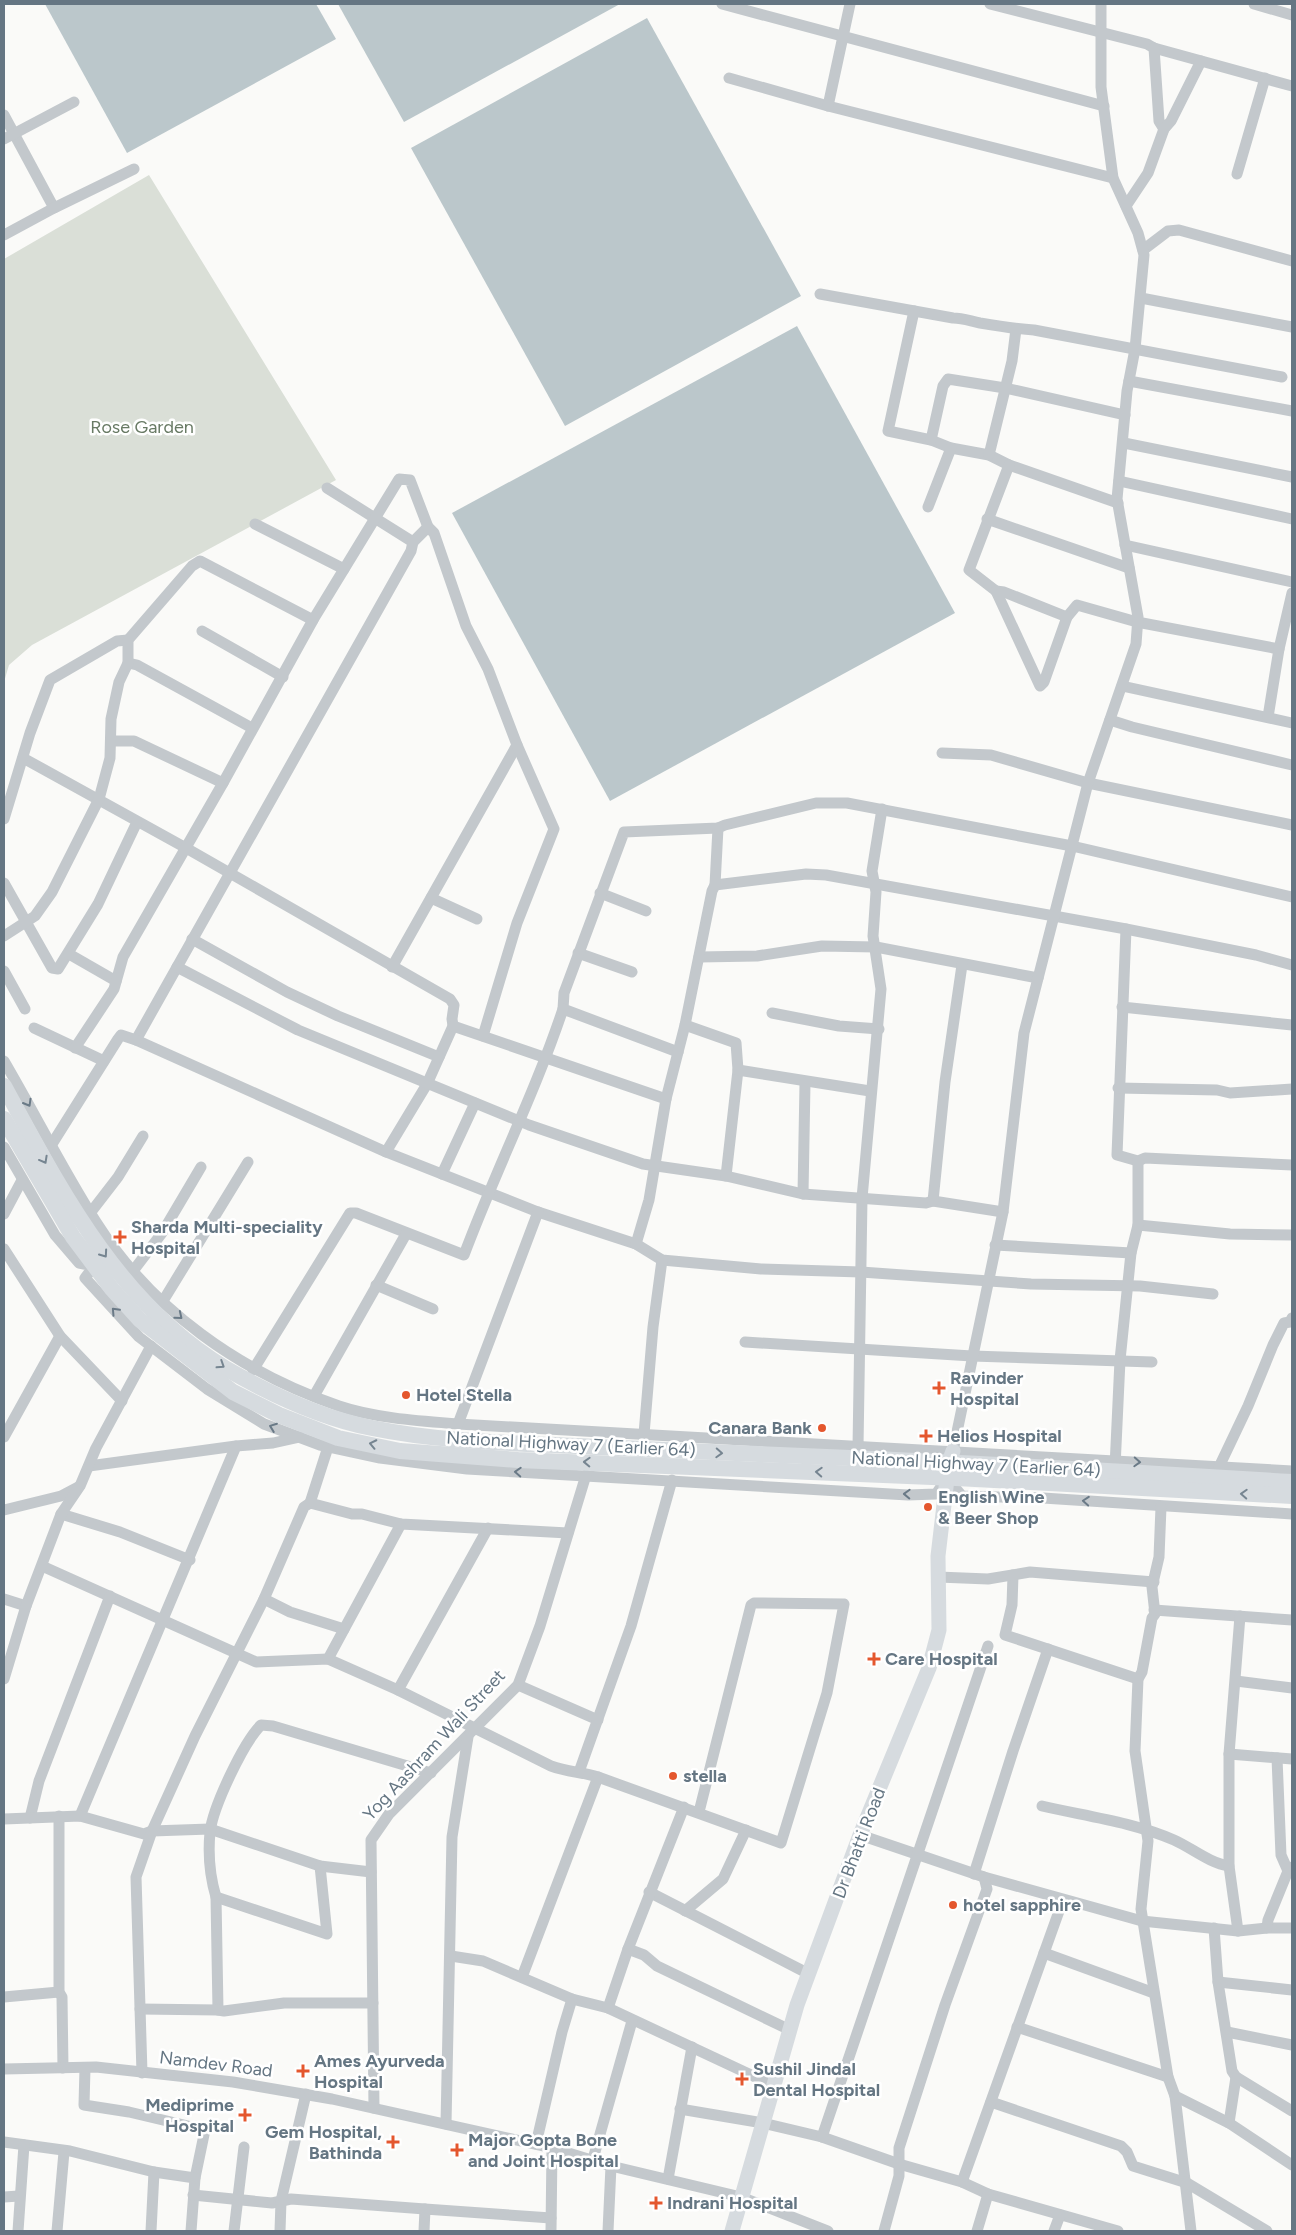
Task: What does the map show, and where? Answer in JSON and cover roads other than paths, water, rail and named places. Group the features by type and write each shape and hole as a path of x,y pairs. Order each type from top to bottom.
{"highway":[{"name":"National Highway 7 (Earlier 64)","path":"4,1086 58,1184 84,1225 108,1260 159,1318 224,1367 271,1392 319,1412 369,1427 412,1435 950,1464 1116,1466 1292,1482"},
{"path":"4,1120 58,1214 94,1266 140,1320 233,1392 280,1415 338,1438 400,1451 500,1459 950,1464 1292,1496"}],"main road":[{"name":"Dr Bhatti Road","path":"732,2231 790,2030 809,1974 860,1835 929,1668 939,1630 938,1556 950,1464"}],"street":[{"path":"722,4 1104,106"},
{"path":"828,106 850,4"},
{"path":"990,4 1101,30 1147,44 1154,48 1292,86"},
{"path":"4,1147 55,1235 79,1263 94,1266 85,1278 139,1337 207,1389 264,1424 328,1447 380,1458 467,1469 908,1495 936,1494 950,1464 1003,1212 1024,1034 1088,783 1136,644 1137,622 1118,503 1125,415 1135,349 1144,255 1126,206 1113,178 1104,106 1101,4"},
{"path":"1254,4 1292,15"},
{"path":"1154,48 1159,121 1164,129"},
{"path":"1126,206 1148,173 1164,129 1171,121 1201,61"},
{"path":"729,78 828,106 1113,178"},
{"path":"1237,174 1265,78"},
{"path":"9,136 74,102"},
{"path":"4,115 9,136 54,208"},
{"path":"4,235 134,169"},
{"path":"1142,250 1168,231 1179,230 1292,262"},
{"path":"820,294 953,318 963,318 1016,330 1034,330 1282,377"},
{"path":"1141,298 1292,327"},
{"path":"914,311 888,431 930,440 951,448 989,455 1009,465 1118,503"},
{"path":"989,455 1012,361 1016,330"},
{"path":"930,440 943,386 948,379 1006,388 1125,415"},
{"path":"1129,381 1292,411"},
{"path":"1124,443 1292,477"},
{"path":"928,507 951,448"},
{"path":"1009,465 969,570 996,591 1040,686 1044,682 1067,617 1077,605 1137,622 1279,649"},
{"path":"75,1048 114,989 123,957 224,783 312,620 344,569 373,517 399,479 410,480 428,527 434,532 466,626 488,669 517,745 554,829 517,923 483,1036"},
{"path":"1119,481 1292,519"},
{"path":"327,488 413,542"},
{"path":"987,519 1129,568"},
{"path":"255,524 344,569"},
{"path":"136,1040 411,551 413,542 428,527"},
{"path":"1125,545 1292,582"},
{"path":"4,936 35,916 52,892 99,799 110,758 112,719 119,682 128,663 128,640 192,566 200,561 312,620"},
{"path":"996,591 1004,592 1067,617"},
{"path":"1268,717 1279,649 1292,593"},
{"path":"202,632 283,676"},
{"path":"4,819 50,680 117,641 128,640"},
{"path":"128,663 137,665 252,728"},
{"path":"1122,686 1292,723"},
{"path":"1110,720 1292,759"},
{"path":"1110,720 1292,765"},
{"path":"111,741 134,741 224,783"},
{"path":"392,967 517,745"},
{"path":"942,752 991,755 1088,783 1292,825"},
{"path":"23,758 186,848 450,999 454,1005 454,1026 428,1084 386,1152"},
{"path":"253,1370 350,1213 356,1213 464,1255 488,1192 521,1121 547,1058 563,1009 564,993 624,832 718,828 816,803 847,803 1072,846 1292,897"},
{"path":"858,1447 862,1198 870,1091 879,1028 881,989 873,936 876,892 872,871 882,809"},
{"path":"4,883 52,968 58,970 98,904 137,822"},
{"path":"636,1244 649,1200 666,1099 685,1024 712,891 716,885 718,828"},
{"path":"716,885 806,874 826,875 1054,918 1126,929 1256,955 1292,965"},
{"path":"600,893 646,910"},
{"path":"431,898 477,919"},
{"path":"1126,929 1118,1088 1117,1155 1138,1161 1145,1158 1292,1165"},
{"path":"192,939 287,992 338,1016 439,1056"},
{"path":"699,957 757,956 822,946 876,948 1038,978"},
{"path":"578,952 632,972"},
{"path":"69,954 116,981"},
{"path":"933,1200 945,1082 962,965"},
{"path":"177,967 298,1030 428,1084 521,1121 654,1165 726,1176 803,1194 926,1203 933,1200 1003,1212"},
{"path":"4,972 25,1009"},
{"path":"1122,1007 1292,1025"},
{"path":"563,1009 678,1052"},
{"path":"772,1013 839,1026 879,1028"},
{"path":"685,1024 736,1043 738,1070 726,1176"},
{"path":"454,1026 666,1099"},
{"path":"34,1028 104,1062"},
{"path":"52,1144 121,1035 386,1152 538,1212 636,1244 662,1260 761,1269 861,1272 1032,1284 1128,1287 1212,1294"},
{"path":"4,1061 91,1212 133,1271 163,1301 216,1346 253,1370 314,1396 340,1406 395,1417 458,1424 858,1447 950,1464"},
{"path":"738,1070 870,1091"},
{"path":"803,1194 805,1082"},
{"path":"1118,1088 1217,1090 1230,1093 1292,1089"},
{"path":"442,1174 475,1103"},
{"path":"91,1212 118,1177 122,1167 143,1136"},
{"path":"1138,1161 1138,1225 1131,1253 1120,1360 1116,1466 1219,1467 1292,1471"},
{"path":"163,1301 248,1162"},
{"path":"133,1271 162,1233 201,1167"},
{"path":"4,1214 22,1180"},
{"path":"458,1424 538,1212"},
{"path":"1138,1225 1230,1234 1292,1235"},
{"path":"314,1396 406,1234"},
{"path":"995,1245 1131,1253"},
{"path":"4,1249 60,1336 122,1401"},
{"path":"644,1434 653,1327 662,1260"},
{"path":"376,1286 434,1309"},
{"path":"1219,1467 1248,1406 1273,1344 1284,1323 1290,1322 1292,1318"},
{"path":"4,1437 60,1336"},
{"path":"745,1342 972,1356 1152,1362"},
{"path":"4,1679 8,1653 61,1514 80,1486 96,1448 151,1346"},
{"path":"89,1466 236,1446 273,1443 300,1437"},
{"path":"80,1816 190,1560 236,1446"},
{"path":"142,2073 136,1877 152,1831 264,1599 304,1507 310,1502 328,1447"},
{"path":"950,1464 962,1496 1043,1498 1292,1514"},
{"name":"Yog Aashram Wali Street","path":"374,2108 371,1840 389,1814 518,1685 540,1626 586,1475"},
{"path":"579,1772 631,1626 672,1480"},
{"path":"4,1510 61,1496 80,1486"},
{"path":"310,1502 352,1514 362,1514 402,1524 568,1533"},
{"path":"1160,1507 1159,1557 1154,1582 1154,1610 1142,1672 1138,1679 1135,1751 1148,1840 1141,1908 1168,2077 1175,2096 1187,2184 1191,2231"},
{"path":"61,1514 120,1532 190,1560"},
{"path":"328,1659 402,1524"},
{"path":"398,1690 488,1528"},
{"path":"42,1566 236,1654 262,1663 328,1659 398,1690 551,1766 568,1772 579,1772 598,1777 781,1843 828,1693 844,1604 754,1603 751,1605 699,1812"},
{"path":"938,1577 988,1580 1030,1572 1154,1582"},
{"path":"1012,1575 1012,1605 1005,1635 1138,1679"},
{"path":"30,1818 39,1781 110,1596"},
{"path":"4,1599 26,1606"},
{"path":"264,1599 290,1612 344,1630"},
{"path":"1154,1610 1292,1620"},
{"path":"1238,1932 1229,1866 1229,1754 1240,1616"},
{"path":"822,2137 877,1980 916,1856 988,1646"},
{"path":"884,2231 899,2176 899,2148 936,2032 987,1889 979,1876 1013,1751 1048,1649"},
{"path":"1236,1681 1292,1688"},
{"path":"518,1685 598,1720"},
{"path":"218,2010 216,1897 212,1885 210,1829 228,1778 260,1725 273,1726 431,1773"},
{"path":"446,2124 452,1837 468,1737"},
{"path":"1229,1754 1292,1759"},
{"path":"1268,1928 1268,1920 1290,1869 1281,1855 1277,1758"},
{"path":"522,1977 598,1777"},
{"path":"1042,1806 1146,1830 1174,1840 1220,1865 1229,1866"},
{"path":"608,2008 649,1892 684,1807"},
{"path":"60,1816 60,1992 62,1997 63,2068"},
{"path":"4,1818 80,1816 144,1834 152,1831 210,1829 320,1866 371,1872"},
{"path":"685,1911 723,1879 746,1830"},
{"path":"860,1835 916,1856 979,1876 1142,1921 1238,1932 1268,1928 1292,1928"},
{"path":"216,1897 327,1934 320,1866"},
{"path":"649,1892 809,1974"},
{"path":"962,2182 1063,1900"},
{"path":"1214,1928 1218,1982 1232,2071 1236,2077 1292,2110"},
{"path":"628,1949 644,1955 657,1966 790,2030"},
{"path":"1044,1954 1154,1993"},
{"path":"451,1956 483,1961 572,1999 608,2008 632,2021 774,2084"},
{"path":"1218,1982 1292,1990"},
{"path":"4,1997 60,1992"},
{"path":"536,2144 562,2032 572,1999"},
{"path":"140,2009 224,2011 284,2003 373,2003"},
{"path":"593,2159 632,2021"},
{"path":"1017,2027 1168,2077"},
{"path":"1227,2032 1292,2046"},
{"path":"668,2178 692,2047"},
{"path":"86,2068 84,2105 129,2112 205,2130 195,2178 191,2231"},
{"name":"Namdev Road","path":"4,2069 86,2068 233,2082 306,2094 536,2144 593,2159 611,2166 742,2196 828,2231"},
{"path":"1229,2123 1236,2077"},
{"path":"280,2231 281,2201 306,2094"},
{"path":"1175,2096 1229,2123 1292,2165"},
{"path":"990,2102 1121,2146 1127,2152 1133,2166 1187,2184 1267,2231"},
{"path":"680,2109 763,2123 822,2137 899,2164 962,2182 988,2194 1118,2231"},
{"path":"4,2142 64,2152 70,2151 154,2172 195,2178"},
{"path":"18,2231 24,2145"},
{"path":"234,2231 236,2201 244,2148"},
{"path":"551,2231 552,2148"},
{"path":"57,2231 64,2152"},
{"path":"608,2231 611,2166"},
{"path":"151,2231 154,2172"},
{"path":"977,2231 988,2194"},
{"path":"193,2195 236,2201 272,2203 291,2199 551,2218"},
{"path":"4,2197 20,2196"},
{"path":"424,2231 425,2209"},
{"path":"1054,2231 1060,2215"}],"place":[{"name":"Sharda Multi-speciality Hospital","path":"120,1237"},
{"name":"Ravinder Hospital","path":"939,1388"},
{"name":"Hotel Stella","path":"406,1395"},
{"name":"Canara Bank","path":"822,1428"},
{"name":"Helios Hospital","path":"926,1436"},
{"name":"English Wine & Beer Shop","path":"928,1507"},
{"name":"Care Hospital","path":"874,1659"},
{"name":"stella","path":"673,1776"},
{"name":"hotel sapphire","path":"953,1905"},
{"name":"Ames Ayurveda Hospital","path":"303,2071"},
{"name":"Sushil Jindal Dental Hospital","path":"742,2079"},
{"name":"Mediprime Hospital","path":"245,2115"},
{"name":"Gem Hospital, Bathinda","path":"393,2142"},
{"name":"Major Gopta Bone and Joint Hospital","path":"457,2150"},
{"name":"Indrani Hospital","path":"656,2203"}],"park label":[{"name":"Rose Garden","path":"142,427"}]}
